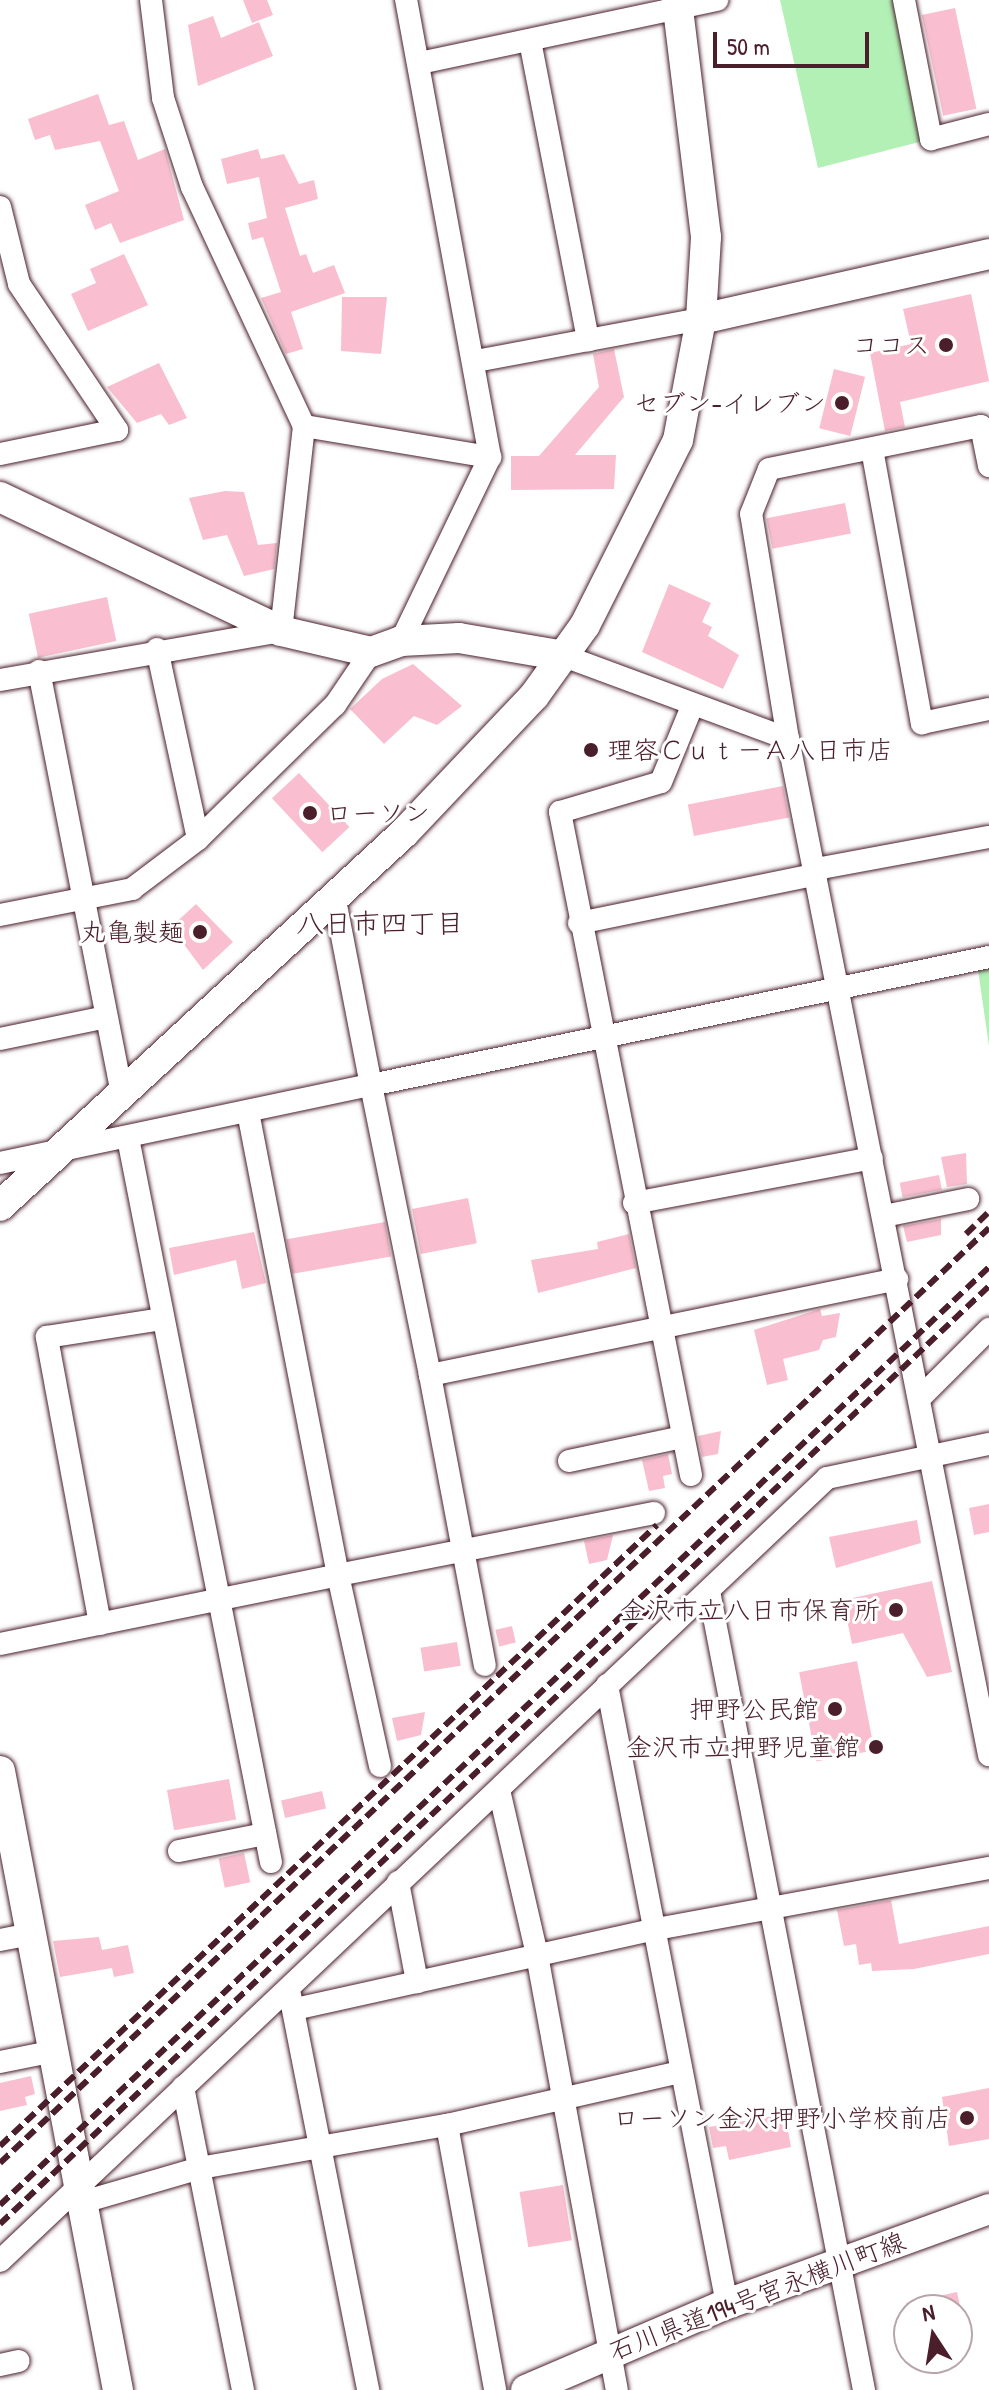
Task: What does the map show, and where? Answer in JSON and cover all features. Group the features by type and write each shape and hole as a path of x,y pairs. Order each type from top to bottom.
{"street":[{"path":"151,0 163,98 192,187 304,426 281,631"},
{"path":"401,641 490,457 476,361 406,0"},
{"path":"420,63 530,41 678,4 717,0"},
{"path":"904,0 931,139 989,124"},
{"path":"0,1206 335,900 478,757 564,656 678,440 701,319 706,237 678,4"},
{"path":"530,41 588,340"},
{"path":"0,207 19,284 117,430 0,454"},
{"path":"476,361 701,319 989,254"},
{"path":"989,466 985,425 769,469 751,514 788,739 842,987 872,1158 920,1398 928,1455 989,1755"},
{"path":"304,426 490,457"},
{"path":"872,449 922,723 989,709"},
{"path":"0,497 281,631 371,652 401,641 459,638 564,656 614,670 691,709 788,739"},
{"path":"0,680 157,649 281,631"},
{"path":"157,649 198,839"},
{"path":"0,915 132,889 198,839 335,705 371,652"},
{"path":"39,671 122,1095"},
{"path":"691,709 661,782 560,812 599,1034 691,1475"},
{"path":"579,923 989,837"},
{"path":"335,900 485,1665"},
{"path":"0,1163 128,1138 599,1034 989,957"},
{"path":"0,1039 106,1017"},
{"path":"248,1112 338,1575 380,1766"},
{"path":"128,1138 271,1862"},
{"path":"634,1203 872,1158"},
{"path":"884,1216 968,1199"},
{"path":"430,1375 897,1279"},
{"path":"100,1624 47,1337 162,1319"},
{"path":"920,1398 989,1329"},
{"path":"569,1461 683,1437"},
{"path":"0,2261 82,2193 183,2087 291,1999 398,1882 827,1478 989,1444"},
{"path":"0,1644 218,1597 654,1513"},
{"path":"709,1591 864,2390"},
{"path":"607,1685 651,1930 727,2304"},
{"path":"0,1771 118,2390"},
{"path":"499,1790 537,1955 560,2098 617,2390"},
{"path":"179,1851 265,1834"},
{"path":"291,1999 417,1982 651,1930 989,1868"},
{"path":"398,1882 417,1982"},
{"path":"0,1940 31,1934"},
{"path":"291,1999 368,2390"},
{"path":"0,2062 55,2051"},
{"path":"82,2193 200,2168 447,2125 680,2072"},
{"path":"183,2087 243,2390"},
{"path":"447,2125 495,2390"},
{"name":"石川県道194号宮永横川町線","path":"526,2390 727,2304 840,2260 989,2209"}],"green space":[{"path":"780,0 897,0 931,139 818,168"},
{"path":"989,967 989,1046 978,970"}],"building":[{"path":"243,0 267,0 273,15 252,23"},
{"path":"955,8 976,109 943,116 922,15"},
{"path":"213,16 221,38 259,22 273,56 198,86 188,25"},
{"path":"98,94 109,125 124,121 138,160 165,149 184,220 120,243 111,223 95,230 85,205 119,191 100,141 55,150 50,135 35,140 28,119"},
{"path":"258,149 261,159 284,154 299,184 314,180 318,199 285,208 300,256 306,254 313,273 334,265 345,293 291,312 303,349 286,354 261,298 281,292 263,237 252,240 248,223 267,218 259,177 227,184 221,159"},
{"path":"124,254 148,305 88,331 71,294 96,283 90,269"},
{"name":"ココス","path":"971,294 989,381 900,402 905,427 885,431 870,353 911,344 903,309"},
{"path":"342,297 387,297 381,354 341,351"},
{"path":"614,349 624,397 575,455 616,455 614,489 511,490 511,456 539,456 599,387 593,354"},
{"path":"159,363 187,418 169,425 161,414 137,423 107,387"},
{"name":"セブン-イレブン","path":"834,369 865,377 850,436 819,428"},
{"path":"225,491 244,492 258,545 277,543 274,569 244,576 227,535 203,540 189,498"},
{"path":"845,503 851,533 772,549 766,518"},
{"path":"669,584 711,603 702,622 712,627 708,636 739,655 723,689 642,652"},
{"path":"107,597 116,641 38,658 29,614"},
{"path":"413,664 462,706 437,725 414,716 384,744 350,709 382,679"},
{"name":"ローソン","path":"299,773 349,827 322,852 272,798"},
{"path":"783,786 789,817 694,836 688,805"},
{"name":"丸亀製麺","path":"196,904 233,942 203,970 171,927"},
{"path":"966,1153 967,1184 947,1187 941,1157"},
{"path":"939,1175 942,1190 903,1197 900,1183"},
{"path":"468,1198 477,1243 421,1254 412,1209"},
{"path":"941,1219 941,1235 907,1242 903,1226"},
{"path":"385,1222 391,1256 293,1274 287,1239"},
{"path":"254,1232 266,1283 242,1289 236,1260 174,1275 169,1248"},
{"path":"629,1234 636,1268 538,1293 531,1260 598,1249 597,1242"},
{"path":"820,1309 822,1316 840,1313 836,1337 823,1340 819,1350 783,1359 788,1380 767,1385 754,1330"},
{"path":"721,1431 718,1454 702,1457 698,1436"},
{"path":"668,1454 672,1474 663,1476 665,1488 649,1491 642,1460"},
{"path":"989,1504 989,1532 974,1535 969,1508"},
{"path":"917,1520 921,1543 836,1568 829,1537"},
{"path":"613,1535 607,1560 589,1564 584,1541"},
{"path":"932,1581 952,1672 927,1677 903,1633 852,1644 843,1600"},
{"path":"512,1626 516,1643 499,1646 495,1630"},
{"path":"457,1642 461,1666 424,1671 420,1648"},
{"path":"857,1661 874,1750 816,1762 799,1672"},
{"path":"425,1712 421,1735 397,1741 392,1718"},
{"path":"229,1779 236,1819 174,1830 167,1790"},
{"path":"322,1791 326,1809 285,1818 281,1800"},
{"path":"244,1853 250,1882 225,1888 219,1858"},
{"path":"891,1900 899,1944 989,1926 989,1954 914,1969 872,1971 871,1963 859,1965 856,1944 844,1946 837,1910"},
{"path":"99,1937 102,1950 128,1945 134,1973 114,1977 112,1968 60,1977 53,1941"},
{"path":"31,2076 35,2094 25,2097 27,2105 0,2111 0,2083"},
{"name":"ローソン金沢押野小学校前店","path":"989,2088 989,2139 949,2146 942,2097"},
{"path":"785,2114 791,2147 729,2160 726,2146 713,2148 709,2127"},
{"path":"563,2185 572,2240 528,2247 520,2192"}],"railway":[{"path":"966,1234 989,1212"},
{"path":"0,2163 989,1228"},
{"path":"0,2205 989,1267"},
{"path":"0,2224 989,1286"},
{"path":"0,2146 657,1525"}],"place":[{"name":"ココス","path":"946,345"},
{"name":"セブン-イレブン","path":"842,403"},
{"name":"理容Ｃｕｔ－Ａ八日市店","path":"591,750"},
{"name":"ローソン","path":"310,813"},
{"name":"丸亀製麺","path":"200,932"},
{"name":"金沢市立八日市保育所","path":"896,1610"},
{"name":"押野公民館","path":"835,1709"},
{"name":"金沢市立押野児童館","path":"876,1747"},
{"name":"ローソン金沢押野小学校前店","path":"967,2118"}],"district":[{"name":"八日市四丁目","path":"380,923"}]}
